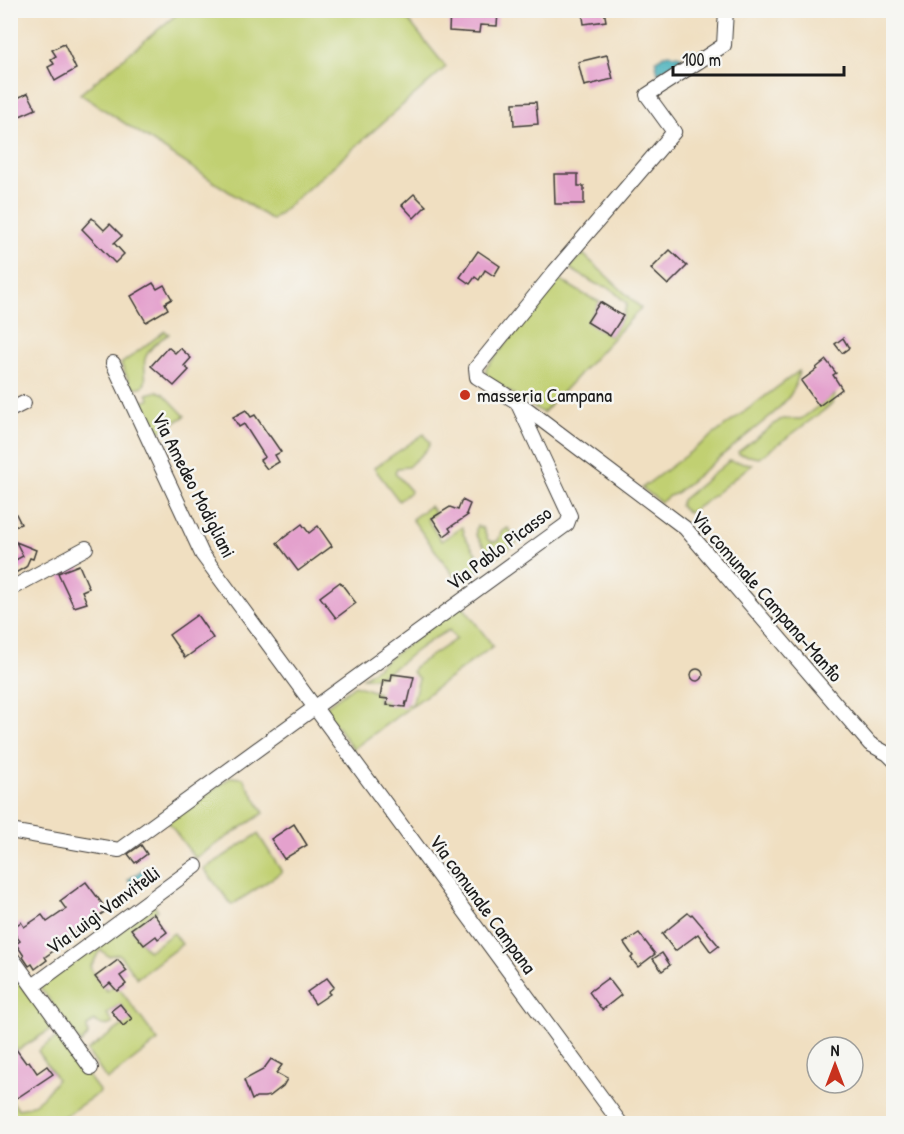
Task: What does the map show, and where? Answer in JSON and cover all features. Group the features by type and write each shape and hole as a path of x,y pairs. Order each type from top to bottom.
{"street":[{"path":"517,402 477,377 476,368 555,271 674,132 648,95 724,45 726,10"},
{"name":"Via Amedeo Modigliani","path":"113,363 202,554 314,707"},
{"name":"Via Pablo Picasso","path":"10,831 119,850 567,524 570,516 517,402"},
{"name":"Via comunale Campana-Manfio","path":"517,402 685,528 870,744 894,760"},
{"path":"10,410 24,404"},
{"path":"10,590 86,548"},
{"name":"Via comunale Campana","path":"314,707 621,1124"},
{"name":"Via Luigi Vanvitelli","path":"33,986 196,866"},
{"path":"10,955 91,1068"}],"green space":[{"path":"182,10 401,11 446,67 272,220 80,94"},
{"path":"583,254 641,308 543,413 486,377 486,368 559,279 600,302 587,322 610,336 623,316 627,304 610,288 596,284 569,268"},
{"path":"165,331 169,334 155,345 145,359 145,383 143,386 132,387 121,364"},
{"path":"799,371 791,394 774,413 675,494 661,502 642,488"},
{"path":"158,391 164,394 185,416 154,436 142,407 142,401 150,399 147,394"},
{"path":"835,394 833,402 826,409 759,458 739,454 738,452 780,420 801,419"},
{"path":"424,434 430,443 427,449 408,467 397,468 395,473 411,491 399,501 374,468"},
{"path":"729,461 752,464 688,513 680,506 682,500"},
{"path":"430,506 435,513 427,519 441,541 462,527 463,534 479,558 481,567 459,583 412,519"},
{"path":"477,526 483,528 488,540 492,542 498,541 501,532 508,528 518,542 493,559 476,535"},
{"path":"461,604 493,646 353,749 324,708 355,685 379,693 378,701 412,705 419,679 412,672 414,667 456,639 449,630 385,673 363,678"},
{"path":"231,777 243,778 264,813 195,858 168,822"},
{"path":"258,834 282,872 232,905 204,869"},
{"path":"154,905 158,910 132,930 148,951 174,933 182,944 137,978 119,954 108,956 101,950 90,967 107,991 116,984 158,1041 107,1080 87,1051 131,1019 120,1004 107,1014 113,1023 106,1026 95,1021 87,1026 88,1036 81,1043 40,987"},
{"path":"10,968 53,1028 17,1051 11,1041"},
{"path":"58,1036 100,1092 54,1123 11,1123 11,1100 18,1109 25,1108 45,1094 57,1079 38,1051"}],"water":[{"path":"670,54 681,56 682,59 658,73 656,60"},
{"path":"146,867 153,876 135,889 128,880"}],"building":[{"path":"450,10 498,12 497,26 480,25 479,33 449,31"},
{"path":"582,10 604,10 606,21 584,24"},
{"path":"64,44 76,69 55,81 48,67 54,64 51,59 56,56 52,50"},
{"path":"607,55 613,79 584,86 578,62"},
{"path":"28,93 36,109 20,116 13,100"},
{"path":"536,102 538,124 514,126 513,103"},
{"path":"554,174 578,174 578,186 584,186 584,204 555,204"},
{"path":"414,194 426,206 414,218 402,205"},
{"path":"92,218 104,230 110,224 122,236 114,243 124,254 115,263 82,229"},
{"path":"670,250 687,266 668,285 651,269"},
{"path":"478,251 500,266 494,276 485,270 479,280 475,277 470,284 460,277"},
{"path":"153,283 157,289 164,285 172,299 165,303 168,309 146,322 131,296"},
{"path":"600,302 623,316 610,336 587,322"},
{"path":"843,338 849,348 842,353 835,344"},
{"path":"168,347 175,353 180,348 191,358 184,366 189,370 174,386 151,366"},
{"path":"826,360 836,373 833,375 842,389 819,406 801,381"},
{"path":"246,410 251,417 255,415 281,452 275,455 279,462 267,469 260,460 265,457 244,424 239,427 233,417"},
{"path":"462,500 470,504 466,514 468,515 449,528 451,531 444,536 432,518 450,507 458,510"},
{"path":"10,502 21,524 10,529"},
{"path":"302,524 309,533 318,526 332,546 298,571 277,543"},
{"path":"16,542 36,550 33,559 30,558 26,567 10,576 10,563 23,556"},
{"path":"79,565 89,588 82,591 87,603 74,607 58,573"},
{"path":"340,582 356,603 336,618 320,597"},
{"path":"197,615 213,638 185,658 169,635"},
{"path":"699,669 703,675 699,681 695,681 691,673"},
{"path":"392,674 414,677 405,707 387,705 388,699 380,698 383,680 391,681"},
{"path":"294,824 307,845 284,859 271,839"},
{"path":"141,845 147,854 135,863 128,854"},
{"path":"86,882 107,910 61,943 62,945 45,957 47,960 35,969 32,964 29,966 16,944 20,941 11,929 21,922 24,927 42,915 47,922 66,909 60,901"},
{"path":"153,913 167,932 158,939 156,936 144,945 131,929"},
{"path":"688,913 692,914 719,946 711,952 698,934 675,951 662,934"},
{"path":"639,933 655,954 638,967 624,943"},
{"path":"662,953 670,965 662,971 653,959"},
{"path":"118,960 127,971 120,976 126,984 117,991 110,983 104,988 95,977"},
{"path":"327,978 334,987 328,992 330,994 315,1004 307,992"},
{"path":"608,978 621,995 602,1010 589,992"},
{"path":"120,1004 132,1019 123,1026 111,1011"},
{"path":"10,1041 26,1063 29,1061 37,1073 47,1066 53,1074 17,1098 10,1088"},
{"path":"271,1059 282,1065 276,1073 287,1079 283,1086 270,1096 256,1097 252,1100 244,1080 263,1070"}],"place":[{"name":"masseria Campana","path":"465,395"}]}
